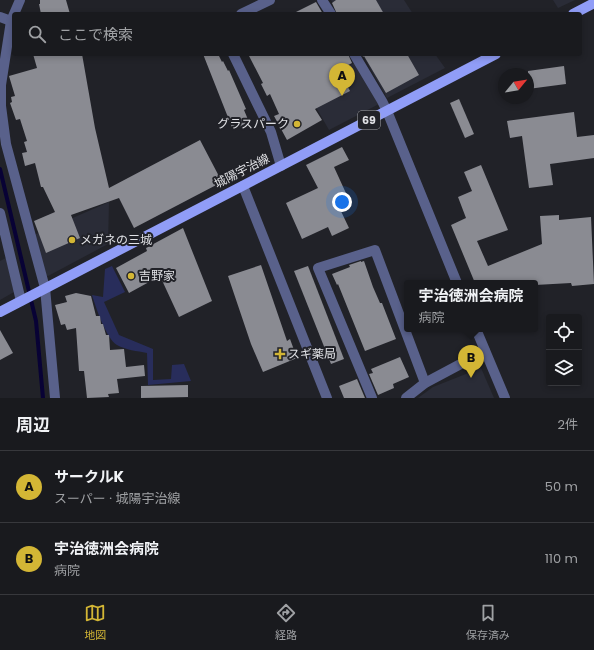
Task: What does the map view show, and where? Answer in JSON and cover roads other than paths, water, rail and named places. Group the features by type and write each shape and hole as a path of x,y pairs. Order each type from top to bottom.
{"main road":[{"path":"577,12 594,3"},
{"name":"城陽宇治線","path":"0,312 492,56"}],"street":[{"path":"20,0 6,19 1,85 1,106 6,144 42,290 55,398"},
{"path":"245,12 270,0"},
{"path":"322,0 330,12"},
{"path":"234,56 271,132 281,166"},
{"path":"355,56 387,111 456,280"},
{"path":"243,186 327,398"},
{"path":"0,213 23,300"},
{"path":"372,398 318,268 375,250 404,327"},
{"path":"406,332 425,383"},
{"path":"477,332 505,398"},
{"path":"406,398 425,383 485,351"}],"waterway":[{"path":"0,169 36,321 43,398"}],"place":[{"name":"サークルK","path":"342,96"},
{"name":"グラスパーク","path":"297,124"},
{"name":"メガネの三城","path":"72,240"},
{"name":"吉野家","path":"131,276"},
{"name":"スギ薬局","path":"280,354"},
{"name":"宇治徳洲会病院","path":"471,378"}]}
